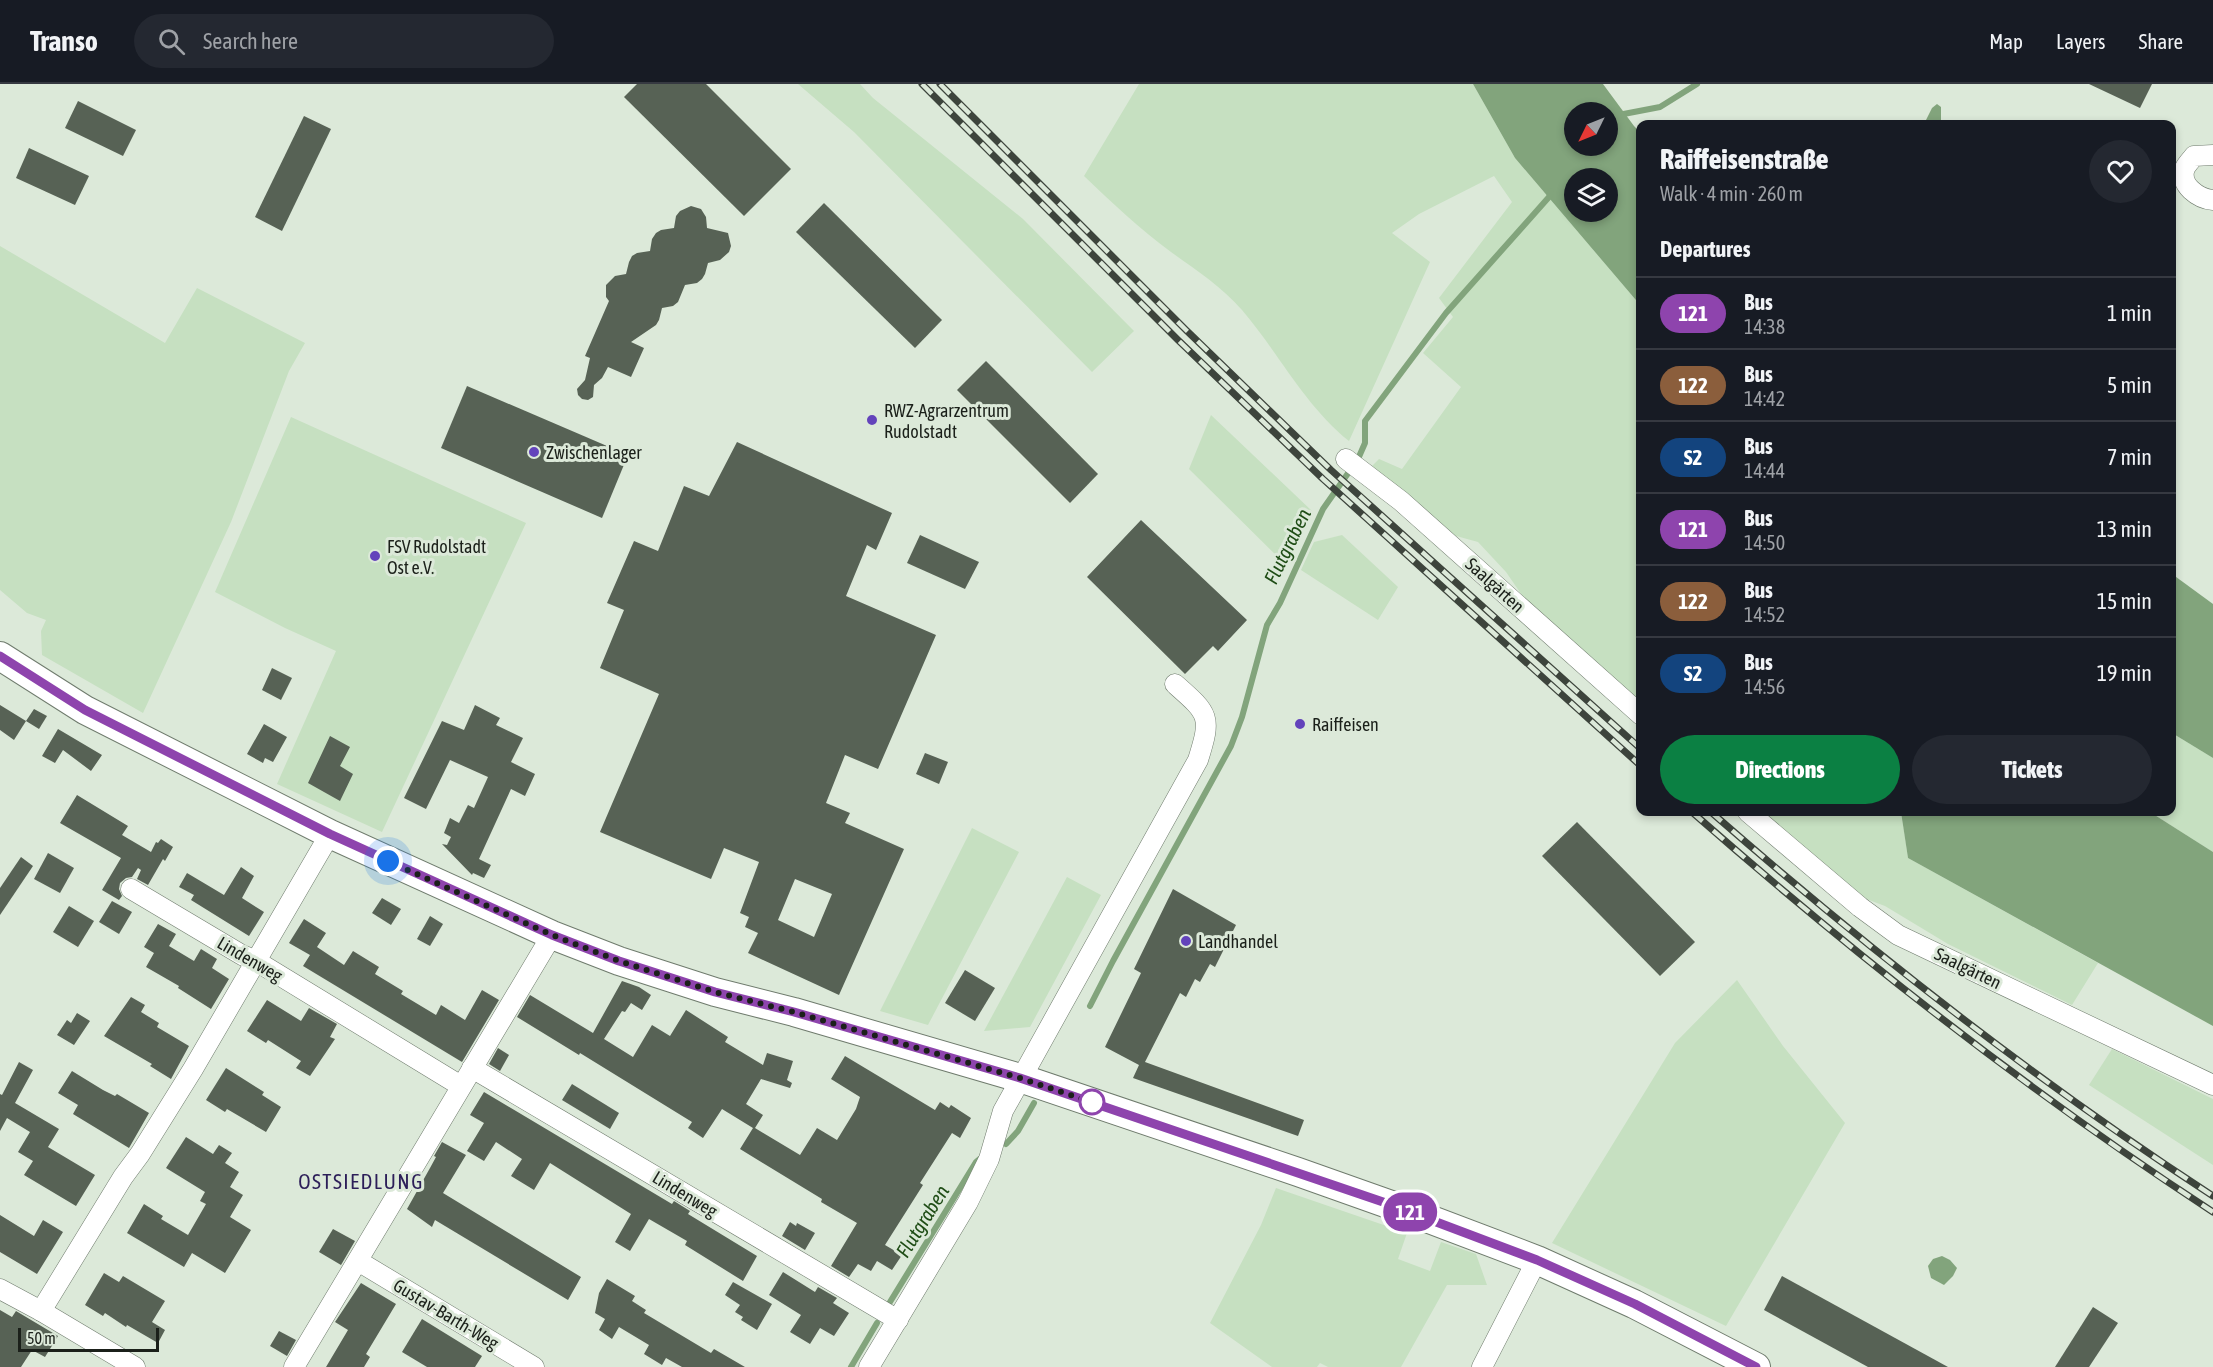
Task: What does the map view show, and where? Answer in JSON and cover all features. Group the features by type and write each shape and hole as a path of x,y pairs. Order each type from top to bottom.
{"street":[{"path":"2213,155 2194,156 2185,167 2184,176 2189,188 2202,199 2213,200"},
{"name":"Saalgärten","path":"1354,465 1401,501 1636,712"},
{"path":"0,656 85,710 330,834 552,935 619,961 715,992 794,1012 1020,1078 1298,1172 1537,1260 1635,1304 1756,1367"},
{"path":"869,1367 968,1202 989,1159 1003,1111 1020,1078 1198,760 1206,734 1206,717 1195,702 1174,684"},
{"name":"Saalgärten","path":"1753,816 1860,907 1898,935 2213,1085"},
{"path":"40,1311 193,1069 330,834"},
{"name":"Lindenweg","path":"131,889 256,961 461,1086"},
{"path":"294,1367 552,935"},
{"name":"Lindenweg","path":"472,1068 898,1320"},
{"path":"1482,1367 1537,1260"},
{"name":"Gustav-Barth-Weg","path":"358,1262 534,1367"},
{"path":"0,1289 135,1367"}],"shaded area":[{"path":"798,84 860,84 873,98 1023,219 1134,331 1092,372 854,132"},
{"path":"1139,84 1473,84 1515,158 1564,216 1564,222 1569,222 1636,300 1636,700 1526,601 1506,572 1478,542 1449,534 1372,466 1379,459 1402,469 1461,387 1423,353 1453,317 1439,298 1512,202 1494,176 1419,214 1392,233 1430,262 1349,441 1333,427 1305,395 1234,301 1116,206 1084,176"},
{"path":"1473,84 1603,84 1616,102 1564,102 1564,156 1618,156 1618,104 1636,128 1636,300 1569,222 1618,222 1618,168 1564,168 1564,216 1515,158"},
{"path":"1937,104 1941,107 1941,120 1926,120 1932,108"},
{"path":"0,246 165,343 197,288 305,343 289,371 231,522 143,713 42,655 41,631 46,620 27,613 0,590"},
{"path":"1211,415 1312,511 1285,564 1189,469"},
{"path":"291,417 526,523 382,832 277,784 336,651 215,592"},
{"path":"1342,535 1398,587 1378,620 1301,570 1314,542"},
{"path":"2176,577 2213,604 2213,758 2176,735"},
{"path":"2176,735 2213,758 2213,852 2156,816 2176,816"},
{"path":"1766,816 1902,816 1908,858 2098,963 2072,1005 1948,944 1885,906 1861,897"},
{"path":"1902,816 2156,816 2213,852 2213,1026 1908,858"},
{"path":"972,828 1019,852 928,1025 880,1011"},
{"path":"1067,877 1101,895 1030,1027 984,1031"},
{"path":"1737,980 1783,1046 1845,1123 1726,1326 1552,1243 1675,1043"},
{"path":"2112,1049 2213,1099 2213,1165 2089,1085"},
{"path":"1276,1188 1407,1233 1398,1259 1430,1271 1441,1242 1476,1254 1487,1285 1447,1285 1401,1367 1328,1367 1320,1363 1317,1367 1272,1367 1210,1323 1261,1225"},
{"path":"1942,1256 1950,1260 1957,1268 1944,1285 1931,1278 1928,1266 1933,1259"}],"building":[{"path":"637,84 706,84 791,169 744,216 624,97"},
{"path":"2089,84 2152,84 2140,108"},
{"path":"78,101 136,130 123,156 65,128"},
{"path":"304,116 331,129 282,231 255,217"},
{"path":"29,148 89,176 75,205 16,178"},
{"path":"824,203 942,320 915,348 796,232"},
{"path":"691,206 701,209 706,217 707,228 728,233 731,246 729,252 720,260 708,263 702,279 697,283 685,285 678,302 673,306 662,308 656,325 631,342 644,348 631,377 608,367 602,378 594,385 593,397 588,400 582,399 577,389 585,380 590,358 585,356 609,301 606,297 606,285 615,276 626,274 632,256 650,251 652,239 656,233 674,228 676,216 680,211"},
{"path":"986,361 1098,474 1070,503 957,390"},
{"name":"Zwischenlager","path":"467,386 628,455 602,518 441,448"},
{"path":"737,442 892,513 876,550 867,545 846,596 936,635 878,769 845,755 826,803 850,813 845,823 904,849 839,995 748,953 758,933 745,927 749,917 740,913 759,862 724,848 711,879 600,832 659,694 600,668 624,610 607,603 634,541 658,551 684,486 709,496","holes":["795,879 832,894 814,937 778,920"]},
{"path":"1141,520 1247,620 1218,651 1213,646 1185,674 1087,577"},
{"path":"920,535 979,562 965,589 907,563"},
{"path":"272,668 292,678 281,700 262,690"},
{"path":"0,705 26,721 14,740 0,730"},
{"path":"475,705 500,718 496,725 523,738 511,762 535,774 525,796 511,789 479,859 491,865 484,878 473,873 472,875 442,844 447,845 451,837 444,833 450,818 459,823 468,805 474,808 488,777 450,760 426,809 404,798 442,721 464,730"},
{"path":"34,709 47,716 39,729 26,721"},
{"path":"264,724 287,737 273,762 265,758 263,763 247,754"},
{"path":"58,729 102,755 91,771 63,750 55,763 42,756"},
{"path":"330,736 350,747 340,766 353,774 340,801 308,783"},
{"path":"925,753 948,762 939,784 916,774"},
{"path":"77,795 128,826 122,835 151,852 156,842 158,843 161,839 173,847 148,885 137,879 141,870 138,868 132,877 120,883 119,889 122,896 119,900 102,890 121,858 60,823"},
{"path":"1577,822 1695,942 1660,976 1542,856"},
{"path":"48,853 74,868 60,893 34,879"},
{"path":"21,857 33,866 0,915 0,888"},
{"path":"241,867 254,876 242,898 264,912 249,936 191,900 194,895 179,887 187,873 224,895"},
{"path":"1173,889 1236,925 1215,967 1210,964 1200,982 1195,979 1186,997 1180,993 1145,1062 1304,1120 1298,1136 1133,1078 1139,1065 1105,1047 1141,973 1134,969"},
{"path":"382,898 401,909 391,925 372,913"},
{"path":"112,901 132,912 119,934 99,922"},
{"path":"69,906 94,921 78,947 53,932"},
{"path":"430,916 443,924 430,946 417,939"},
{"path":"304,919 326,933 317,947 344,965 353,951 379,967 375,974 403,991 401,994 436,1015 441,1005 465,1020 482,990 499,1000 462,1062 303,966 310,955 289,943"},
{"path":"158,924 176,934 169,946 194,961 201,949 217,959 212,968 229,979 211,1009 178,988 179,986 146,967 154,953 144,947"},
{"path":"965,970 995,988 975,1021 945,1003"},
{"path":"622,981 639,987 651,995 642,1010 631,1003 625,1012 622,1011 604,1039 633,1057 652,1025 670,1036 686,1010 728,1037 725,1042 763,1065 767,1053 793,1061 787,1080 792,1083 790,1088 761,1079 746,1104 763,1115 755,1128 800,1155 817,1128 837,1140 856,1109 860,1097 831,1079 845,1056 935,1110 940,1102 949,1108 951,1105 971,1118 960,1138 952,1133 920,1183 923,1185 885,1245 902,1255 892,1270 877,1261 871,1271 858,1264 849,1277 831,1266 857,1223 740,1149 753,1128 722,1109 703,1138 688,1128 692,1122 517,1017 530,995 593,1033"},
{"path":"131,997 145,1005 141,1012 159,1023 157,1027 189,1046 171,1079 150,1066 152,1064 104,1036"},
{"path":"267,1000 301,1021 309,1008 337,1024 330,1037 335,1039 310,1076 296,1068 301,1061 268,1040 266,1043 247,1031"},
{"path":"77,1013 90,1021 74,1045 57,1035 67,1020 71,1023"},
{"path":"498,1048 509,1055 500,1071 489,1064"},
{"path":"19,1062 33,1070 15,1103 59,1129 48,1147 95,1175 76,1206 24,1175 33,1161 18,1152 30,1132 7,1118 0,1131 0,1094 2,1095"},
{"path":"226,1068 264,1092 262,1095 281,1107 266,1132 227,1109 225,1112 206,1100"},
{"path":"72,1071 103,1090 115,1096 117,1094 149,1113 129,1148 73,1114 78,1105 58,1093"},
{"path":"572,1084 619,1113 610,1129 562,1100"},
{"path":"484,1092 672,1204 674,1201 690,1211 688,1214 757,1256 743,1281 685,1245 687,1241 649,1219 630,1251 615,1242 631,1214 550,1163 534,1190 511,1176 522,1159 496,1142 484,1161 467,1151 484,1123 470,1115"},
{"path":"186,1137 213,1154 219,1145 232,1153 225,1163 239,1172 230,1187 243,1195 230,1217 251,1230 225,1273 192,1253 184,1267 127,1233 144,1204 163,1216 161,1219 188,1235 206,1204 200,1201 205,1192 166,1168"},
{"path":"442,1142 466,1155 443,1193 581,1277 568,1300 435,1220 432,1227 407,1209"},
{"path":"0,1215 34,1236 43,1220 63,1232 37,1274 0,1252"},
{"path":"790,1222 796,1226 797,1223 815,1233 805,1250 782,1236"},
{"path":"333,1229 355,1241 341,1265 319,1252"},
{"path":"783,1272 815,1292 818,1287 837,1298 833,1303 849,1313 834,1336 820,1328 810,1344 790,1332 801,1315 769,1295"},
{"path":"104,1273 119,1282 123,1276 165,1301 152,1322 165,1330 158,1343 127,1325 126,1327 105,1313 103,1316 85,1305"},
{"path":"1782,1276 1948,1367 1868,1367 1764,1310"},
{"path":"607,1279 635,1296 632,1301 646,1310 644,1313 711,1353 714,1349 745,1367 682,1367 666,1358 662,1365 644,1354 649,1345 619,1327 612,1339 599,1330 605,1319 595,1313 599,1293"},
{"path":"733,1282 772,1304 757,1330 741,1320 743,1317 735,1312 740,1305 725,1295"},
{"path":"361,1283 396,1304 366,1354 370,1357 364,1367 326,1367 348,1330 335,1322"},
{"path":"2093,1307 2118,1323 2089,1367 2055,1367"},
{"path":"0,1310 12,1317 16,1311 58,1336 45,1357 32,1350 21,1367 0,1367"},
{"path":"422,1319 482,1356 475,1367 427,1367 402,1352"},
{"path":"279,1331 296,1340 287,1356 270,1346"}],"waterway":[{"path":"1618,115 1660,107 1697,84"},
{"name":"Flutgraben","path":"1090,1006 1231,746 1242,717 1267,625 1280,603 1323,509 1358,459 1365,443 1365,421 1446,313 1549,197 1551,191"},
{"name":"Flutgraben","path":"1006,1144 1018,1131 1034,1103"},
{"name":"Flutgraben","path":"890,1302 976,1162 982,1157"},
{"name":"Flutgraben","path":"851,1367 877,1323"}],"railway":[{"path":"922,84 1178,340 1323,479 1636,761"},
{"path":"940,84 1187,331 1331,470 1636,744"},
{"path":"1697,816 1817,919 1945,1021 2077,1119 2213,1212"},
{"path":"1716,816 1771,864 1955,1013 2082,1107 2213,1196"}],"bus line":[{"name":"121","path":"0,656 85,710 121,729 330,834 552,935 619,961 715,992 794,1012 1020,1078 1386,1203 1537,1260 1635,1304 1756,1367"}],"place":[{"name":"RWZ-Agrarzentrum Rudolstadt","path":"872,420"},
{"name":"Zwischenlager","path":"534,452"},
{"name":"FSV Rudolstadt Ost e.V.","path":"375,556"},
{"name":"Raiffeisen","path":"1300,724"},
{"name":"Landhandel","path":"1186,941"}],"district":[{"name":"OSTSIEDLUNG","path":"361,1181"}],"route":[{"path":"388,861 552,935 619,961 715,992 794,1012 1020,1078 1094,1103 1092,1102"}]}
